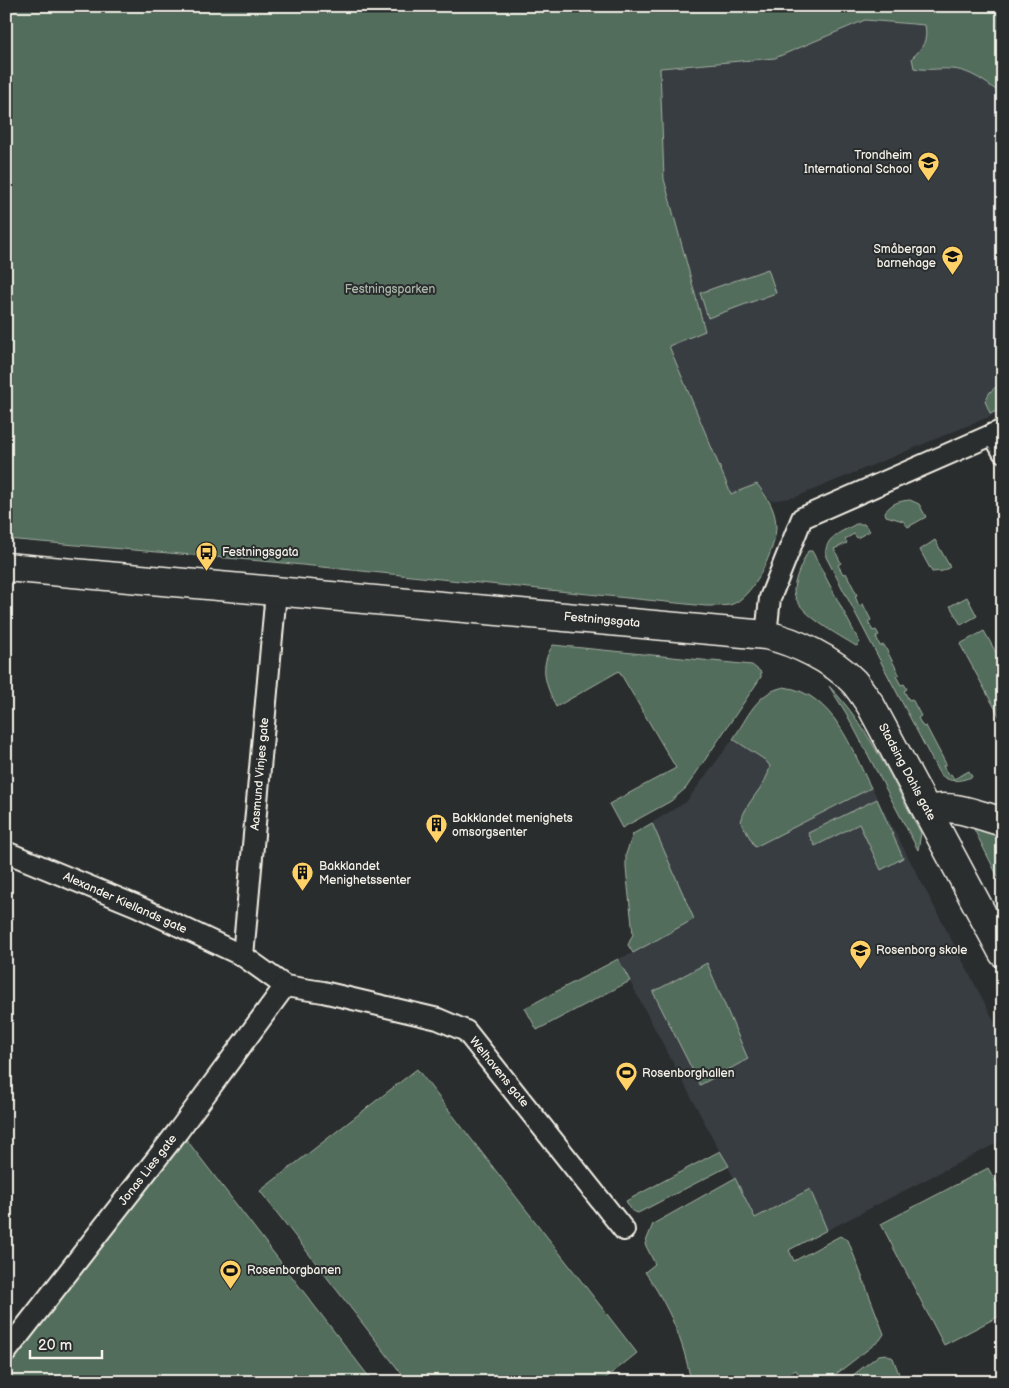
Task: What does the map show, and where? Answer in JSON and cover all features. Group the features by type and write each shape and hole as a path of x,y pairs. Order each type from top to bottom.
{"main road":[{"name":"Festningsgata","path":"6,567 766,635"},
{"name":"Stadsing Dahls gate","path":"766,635 787,640 801,646 854,682 870,704 1003,953"},
{"path":"927,810 940,806 1003,822"}],"street":[{"path":"766,635 770,598 802,518 998,432 1003,452"},
{"name":"Aasmund Vinjes gate","path":"243,956 276,592"},
{"name":"Alexander Kiellands gate","path":"6,852 137,906 243,956"},
{"name":"Welhavens gate","path":"243,956 286,986 351,998 429,1017 466,1031 624,1230"},
{"name":"Jonas Lies gate","path":"6,1352 179,1130 286,986"}],"shaded area":[{"path":"865,20 988,31 1003,39 1003,411 796,497 771,501 757,484 731,494 669,346 705,331 664,179 660,68 775,58"},
{"path":"784,687 798,689 811,695 837,721 1003,1038 1003,1140 789,1250 755,1218 618,959 633,953 628,945 633,934 626,854 633,834 686,802 733,739 761,697 771,690"}],"green space":[{"name":"Festningsparken","path":"6,6 1003,6 1003,96 971,74 950,69 914,68 912,58 924,43 926,35 925,25 865,20 775,58 660,68 664,179 705,331 669,346 731,494 757,484 772,508 776,525 768,558 755,583 747,593 739,601 730,605 706,606 273,562 6,539"},
{"path":"768,269 776,293 708,318 700,293"},
{"path":"1003,381 1003,410 990,413 985,401 990,392"},
{"path":"910,500 919,504 926,517 908,527 903,521 886,516 885,512 893,505"},
{"path":"856,524 864,524 870,531 857,538 854,534 845,539 847,543 834,549 841,563 838,565 843,574 846,573 857,595 855,596 859,606 863,604 871,620 868,622 873,631 876,630 879,635 876,637 880,646 884,645 899,674 896,676 901,685 904,684 907,689 904,691 909,700 912,699 921,716 918,718 923,727 926,726 946,764 943,766 948,775 951,774 954,779 969,771 972,777 951,780 939,773 826,557 827,545 830,540"},
{"path":"935,540 950,567 943,571 932,572 920,550"},
{"path":"808,551 812,551 860,643 858,645 856,646 819,623 796,599 794,591 795,581"},
{"path":"967,597 977,616 961,625 950,606"},
{"path":"984,631 1003,665 1003,723 960,644"},
{"path":"553,645 752,665 761,672 761,677 686,788 671,801 622,828 609,804 676,768 619,671 556,707 545,676 548,653"},
{"path":"829,686 844,702 869,738 921,833 918,850 846,713"},
{"path":"784,687 801,692 816,700 828,711 848,740 871,788 755,847 741,822 747,807 765,781 770,766 765,760 733,739 748,714 760,700 774,690"},
{"path":"877,799 903,858 881,870 859,824 815,846 808,833"},
{"path":"652,823 694,919 633,953 628,945 633,934 626,854 633,834"},
{"path":"972,825 1003,834 1003,887"},
{"path":"618,959 630,981 537,1030 525,1008"},
{"path":"707,963 748,1059 700,1085 653,992"},
{"path":"417,1069 637,1353 601,1382 408,1382 260,1191"},
{"path":"179,1130 373,1382 6,1382 6,1352"},
{"path":"720,1151 729,1166 638,1213 632,1211 626,1201"},
{"path":"988,1168 1003,1195 1003,1314 944,1345 881,1224"},
{"path":"735,1178 755,1218 810,1189 827,1230 789,1250 794,1261 840,1236 848,1240 884,1334 880,1340 826,1382 797,1382 801,1379 796,1370 774,1382 691,1382 684,1352 674,1324 661,1297 645,1272 655,1264 645,1244 653,1224"},
{"path":"886,1354 893,1358 902,1382 844,1382 879,1355"}],"place":[{"name":"Trondheim International School","path":"928,181"},
{"name":"Småbergan barnehage","path":"952,275"},
{"name":"Festningsgata","path":"206,571"},
{"name":"Bakklandet menighets omsorgsenter","path":"436,844"},
{"name":"Bakklandet Menighetssenter","path":"303,892"},
{"name":"Rosenborg skole","path":"860,969"},
{"name":"Rosenborghallen","path":"626,1092"},
{"name":"Rosenborgbanen","path":"231,1289"}]}
